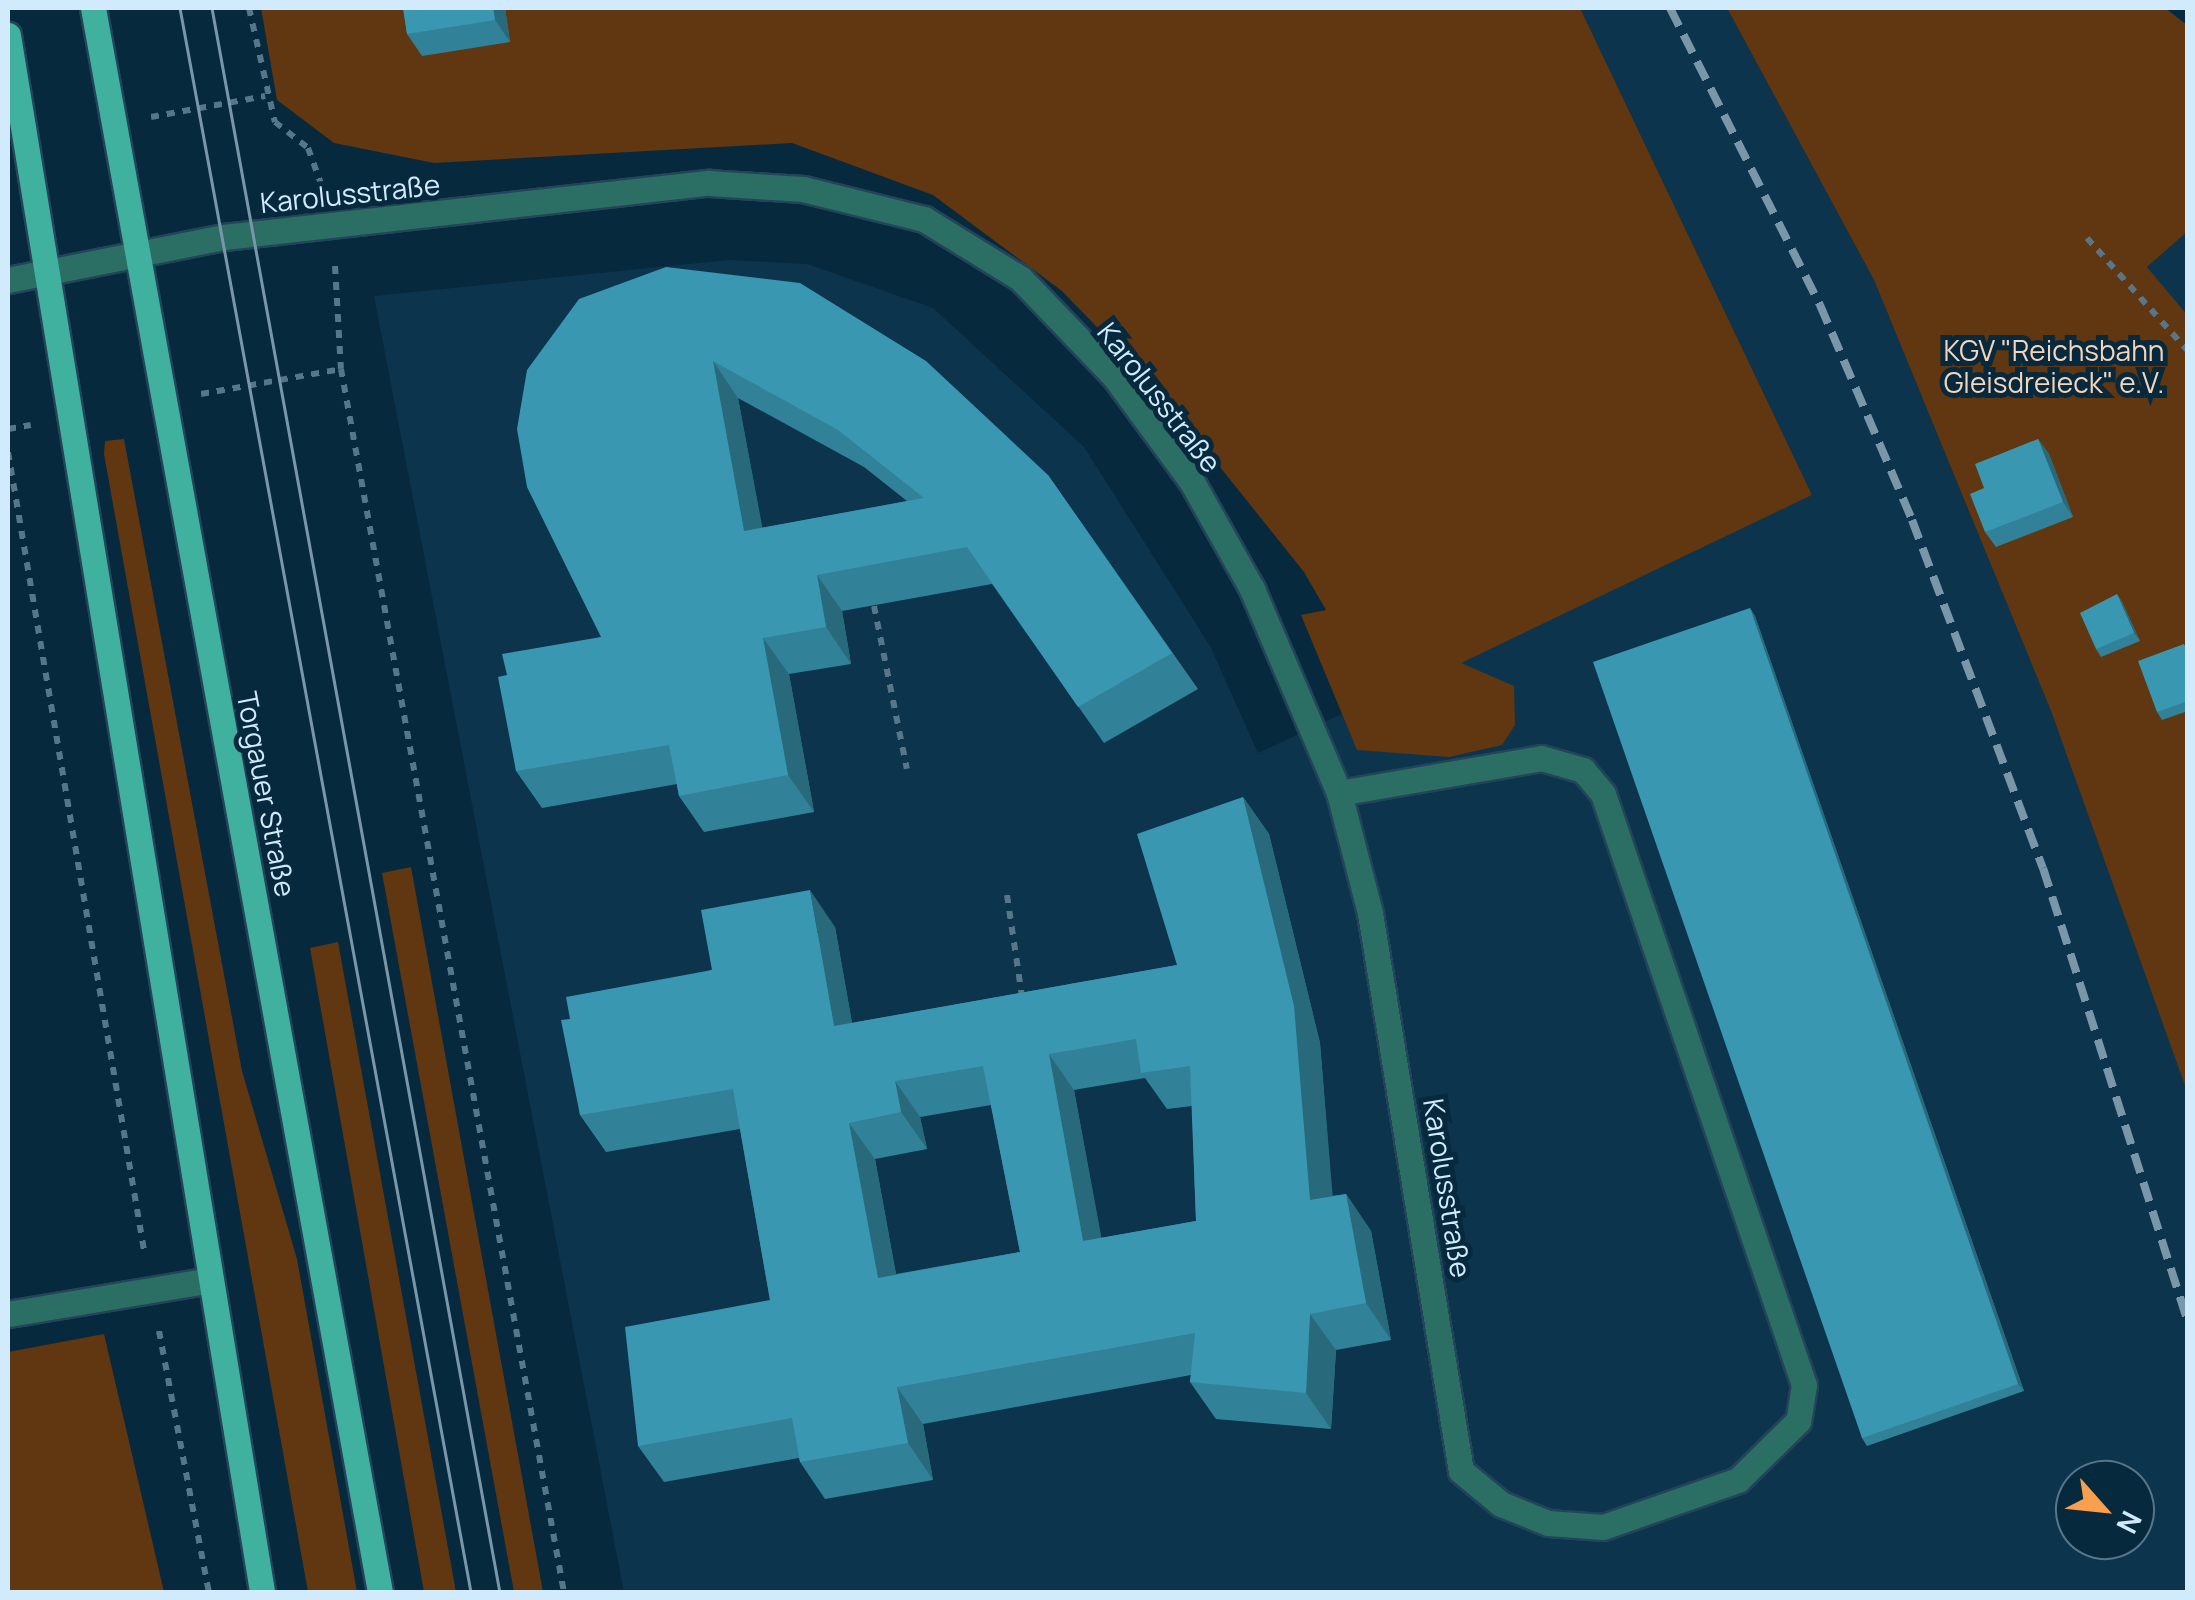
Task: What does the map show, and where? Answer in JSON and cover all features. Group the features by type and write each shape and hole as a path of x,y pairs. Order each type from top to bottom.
{"main road":[{"name":"Torgauer Straße","path":"93,8 380,1592"},
{"path":"8,36 205,1281 262,1592"}],"street":[{"name":"Karolusstraße","path":"8,280 138,250 709,183 803,189 924,220 1021,280 1114,376 1192,482 1274,636 1340,793 1374,932 1460,1471 1532,1517 1603,1527 1738,1480 1798,1421 1804,1385 1603,794 1583,770 1542,758 1340,793"},
{"path":"8,1314 205,1281"}],"path":[{"path":"249,8 265,96 275,122 308,148 328,226 342,311 341,369 564,1592"},
{"path":"2087,238 2188,351"},
{"path":"8,452 151,1290 209,1592"},
{"path":"874,606 906,769"},
{"path":"1007,895 1025,1013"}],"shaded area":[{"path":"1580,8 1727,8 1874,280 2051,711 2188,1091 2187,1592 624,1592 374,296 728,260 807,264 933,308 1084,447 1210,646 1258,753 1812,495"},
{"path":"2187,232 2187,316 2147,267"}],"green space":[{"path":"261,8 1580,8 1812,495 1461,663 1514,686 1515,725 1502,745 1449,757 1357,750 1301,615 1326,610 1304,572 1160,392 1062,291 933,195 792,143 434,163 334,143 277,100"},
{"name":"KGV \"Reichsbahn Gleisdreieck\" e.V.","path":"1727,8 2165,8 2187,25 2187,232 2147,267 2188,316 2187,1091 2051,711 1874,280"},
{"path":"124,439 242,1071 297,1259 357,1592 308,1592 104,454 105,441"},
{"path":"411,867 543,1592 514,1592 382,873"},
{"path":"338,942 456,1592 424,1592 310,948"},
{"path":"104,1334 164,1592 8,1592 8,1352"}],"building":[{"path":"403,8 493,8 495,20 407,34"},
{"path":"666,267 800,283 926,361 1048,475 1172,653 1078,707 967,547 817,575 826,627 763,638 788,775 679,796 669,745 516,771 498,677 507,675 502,654 601,637 527,487 517,429 527,370 579,299","holes":["713,361 838,430 924,498 744,531"]},
{"path":"2038,439 2063,502 1985,532 1970,494 1984,488 1975,464"},
{"path":"2117,594 2134,633 2096,649 2080,613"},
{"path":"1750,608 2018,1384 1862,1438 1593,662"},
{"path":"2184,644 2188,652 2188,701 2157,712 2138,661"},
{"path":"1243,797 1294,1006 1310,1200 1346,1194 1366,1303 1310,1314 1306,1393 1190,1382 1195,1333 897,1387 908,1443 800,1462 792,1418 638,1446 625,1327 770,1300 733,1089 580,1115 561,1020 570,1019 566,997 712,970 701,910 810,890 834,1026 1177,965 1137,834","holes":["1136,1039 1141,1073 1190,1066 1196,1221 1083,1241 1049,1054","983,1066 1020,1252 878,1278 849,1123 901,1112 895,1081"]}],"tram line":[{"path":"180,8 471,1592"},
{"path":"212,8 500,1592"}],"railway":[{"path":"1670,8 1820,305 1912,520 2043,868 2188,1322"}]}
